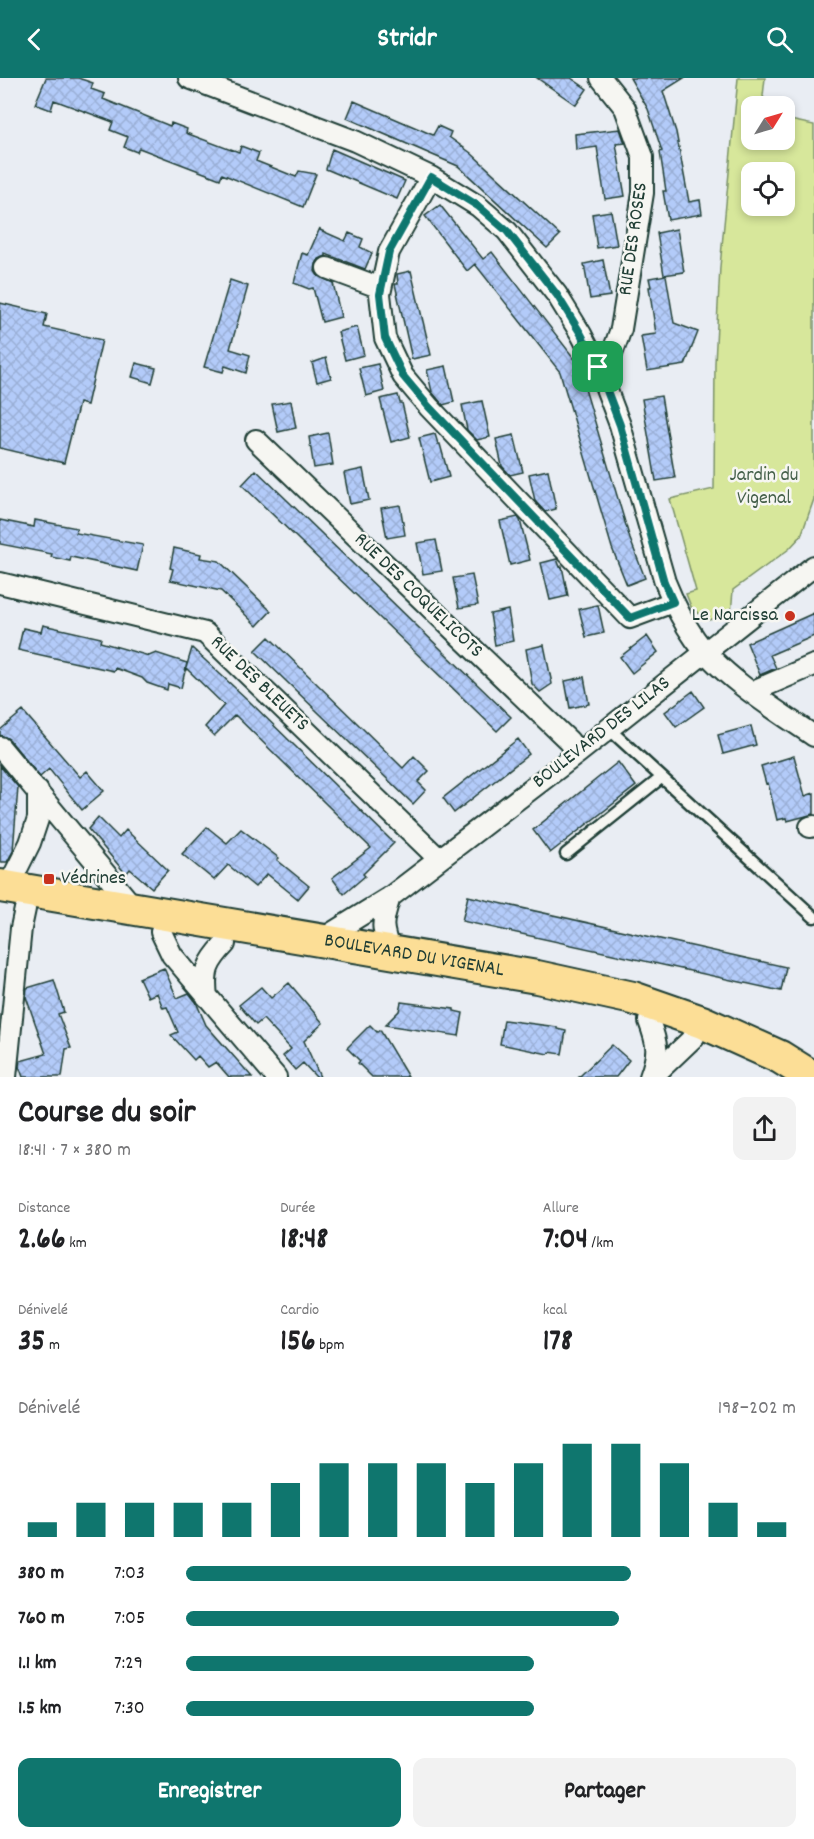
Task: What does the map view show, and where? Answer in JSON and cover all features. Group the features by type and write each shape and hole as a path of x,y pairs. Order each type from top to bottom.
{"main road":[{"name":"BOULEVARD DU VIGENAL","path":"8,896 134,908 391,954 537,977 633,998 702,1022 780,1057 812,1077"},
{"name":"BOULEVARD DU VIGENAL","path":"8,896 161,932 225,944 325,958 563,1000 649,1021 694,1036 773,1077"}],"street":[{"path":"189,78 370,147 431,177 478,206 507,231 557,295 598,367 620,425 664,582 696,640 752,692 811,732"},
{"name":"RUE DES ROSES","path":"598,367 612,354 621,329 643,193 643,158 625,108 602,78"},
{"path":"431,177 389,252 380,294 385,338 403,376 429,407 630,618 673,602"},
{"path":"327,268 381,288"},
{"name":"RUE DES COQUELICOTS","path":"256,440 569,741 578,753"},
{"name":"BOULEVARD DES LILAS","path":"318,941 390,897 578,753 814,566"},
{"name":"RUE DES BLEUETS","path":"0,583 205,633 438,858"},
{"path":"752,692 814,665"},
{"path":"0,747 134,908"},
{"path":"6,1077 21,928 8,896 38,819 38,791"},
{"path":"390,897 382,920 383,931 391,954"},
{"path":"161,932 172,955 276,1077"},
{"path":"207,997 205,974 210,961 225,944"},
{"path":"649,1021 658,1046 651,1077"},
{"path":"651,1077 694,1036"}],"lane":[{"path":"608,728 814,917"},
{"path":"566,854 661,778"}],"green space":[{"name":"Jardin du Vigenal","path":"738,78 765,78 763,96 741,96 741,150 795,150 795,121 814,125 814,499 801,536 789,549 733,590 731,614 709,620 692,609 686,594 696,591 670,499 714,489 715,363 720,267"}],"building":[{"path":"46,78 78,78 93,83 91,89 105,94 103,99 170,126 171,123 187,129 186,133 231,150 239,152 241,146 259,153 256,161 296,177 299,171 316,174 303,207 222,174 220,179 139,148 137,152 124,147 128,137 110,130 113,122 54,100 51,110 35,104"},
{"path":"537,78 571,78 587,89 576,105"},
{"path":"630,78 684,78 663,91 676,132 689,202 700,200 702,214 668,220 663,191 666,191 660,152 662,151 648,109"},
{"path":"354,101 433,135 438,126 451,132 449,137 471,153 560,235 547,248 458,166 347,118"},
{"path":"620,129 625,143 616,144 625,196 605,199 597,147 576,150 575,134"},
{"path":"332,149 405,181 397,199 326,169"},
{"path":"440,205 483,259 492,252 577,362 630,539 645,578 627,585 612,548 560,372 475,264 467,271 425,216"},
{"path":"611,211 617,245 597,248 592,214"},
{"path":"320,228 345,241 349,233 363,239 360,247 372,253 365,269 326,254 319,259 315,271 318,276 333,283 341,317 322,322 313,288 309,289 294,283 302,253 308,255"},
{"path":"677,229 684,272 664,275 657,233"},
{"path":"603,260 610,296 590,299 584,264"},
{"path":"411,271 431,355 412,359 395,284 398,284 397,274"},
{"path":"666,275 674,323 698,332 685,365 647,371 641,336 656,334 649,278"},
{"path":"230,280 248,286 230,349 250,355 246,373 225,366 223,372 204,367"},
{"path":"0,303 47,314 44,327 102,340 87,405 79,403 64,463 0,448"},
{"path":"357,327 364,355 345,360 338,332"},
{"path":"326,358 331,378 317,382 312,363"},
{"path":"136,363 156,368 152,383 132,377"},
{"path":"378,364 384,391 366,396 359,368"},
{"path":"446,366 454,402 443,405 432,392 427,370"},
{"path":"398,395 410,437 391,442 380,399"},
{"path":"661,396 675,478 656,481 642,399"},
{"path":"291,401 296,428 278,432 272,404"},
{"path":"482,401 490,437 477,440 467,430 462,405"},
{"path":"328,433 333,465 314,468 309,437"},
{"path":"435,434 449,477 430,482 419,438"},
{"path":"514,435 523,472 510,475 502,466 496,439"},
{"path":"363,469 369,500 350,504 344,473"},
{"path":"256,470 511,717 497,731 242,485"},
{"path":"548,470 556,509 545,512 535,501 529,474"},
{"path":"400,505 405,535 387,538 381,508"},
{"path":"518,517 530,560 510,565 500,521"},
{"path":"0,520 34,527 35,520 77,528 76,533 143,545 137,571 71,557 70,561 51,557 52,554 0,544"},
{"path":"436,540 442,571 423,574 417,543"},
{"path":"174,548 201,554 200,558 219,561 271,611 257,626 221,591 170,580"},
{"path":"557,559 560,567 562,566 568,596 550,600 541,563"},
{"path":"472,575 478,605 459,608 453,578"},
{"path":"598,605 604,633 586,637 579,609"},
{"path":"508,610 513,641 495,645 490,614"},
{"path":"814,613 814,636 770,655 776,668 760,675 747,643"},
{"path":"43,625 101,638 100,642 149,656 156,653 187,663 181,688 168,684 167,690 115,668 114,671 18,650 23,628 41,632"},
{"path":"647,636 658,652 632,673 620,657"},
{"path":"269,637 403,768 414,756 429,771 418,782 426,790 413,804 255,651"},
{"path":"544,645 552,684 540,692 532,684 526,649"},
{"path":"192,648 394,843 363,874 365,876 344,894 332,878 371,848 235,715 214,736 205,727 224,705 186,668"},
{"path":"584,677 589,704 570,708 565,681"},
{"path":"693,691 704,707 676,727 665,712"},
{"path":"23,711 80,777 87,771 104,791 82,810 49,769 40,777 9,739 0,735 0,730"},
{"path":"751,726 756,745 723,754 718,735"},
{"path":"518,739 529,754 454,813 443,798"},
{"path":"794,756 805,796 814,793 814,814 787,821 786,818 777,820 768,783 766,784 761,766"},
{"path":"618,762 636,786 550,853 533,830"},
{"path":"0,766 18,787 13,851 7,862 0,862"},
{"path":"98,817 119,838 126,830 168,870 152,888 130,869 126,874 88,829"},
{"path":"207,827 227,843 241,829 279,858 277,860 309,886 298,899 267,874 255,887 228,865 214,880 182,854"},
{"path":"468,896 786,967 781,991 462,921"},
{"path":"164,968 177,998 189,993 196,1002 206,1025 252,1077 229,1077 216,1062 208,1067 198,1056 194,1060 171,1035 178,1032 167,1007 163,1008 157,993 148,997 139,978"},
{"path":"54,980 64,1012 58,1014 71,1048 66,1049 62,1077 23,1077 19,1066 20,1061 46,1054 26,997 27,988"},
{"path":"289,983 323,1023 304,1041 320,1077 316,1077 303,1063 295,1070 283,1056 291,1049 263,1019 256,1025 239,1005 261,987 271,998"},
{"path":"401,1002 454,1009 454,1011 463,1013 459,1036 385,1025 399,1011"},
{"path":"504,1020 557,1027 557,1029 566,1031 562,1054 549,1052 548,1054 500,1044"},
{"path":"370,1025 377,1032 380,1030 408,1077 372,1077 347,1048"},
{"path":"612,1045 629,1060 616,1077 579,1077"}],"place":[{"name":"Le Narcissa","path":"790,616"},
{"name":"Védrines","path":"49,879"}],"route":[{"path":"431,177 478,206 507,231 557,295 598,367 620,425 664,582 673,602 630,618 429,407 403,376 385,338 380,294 389,252 431,177"}]}
